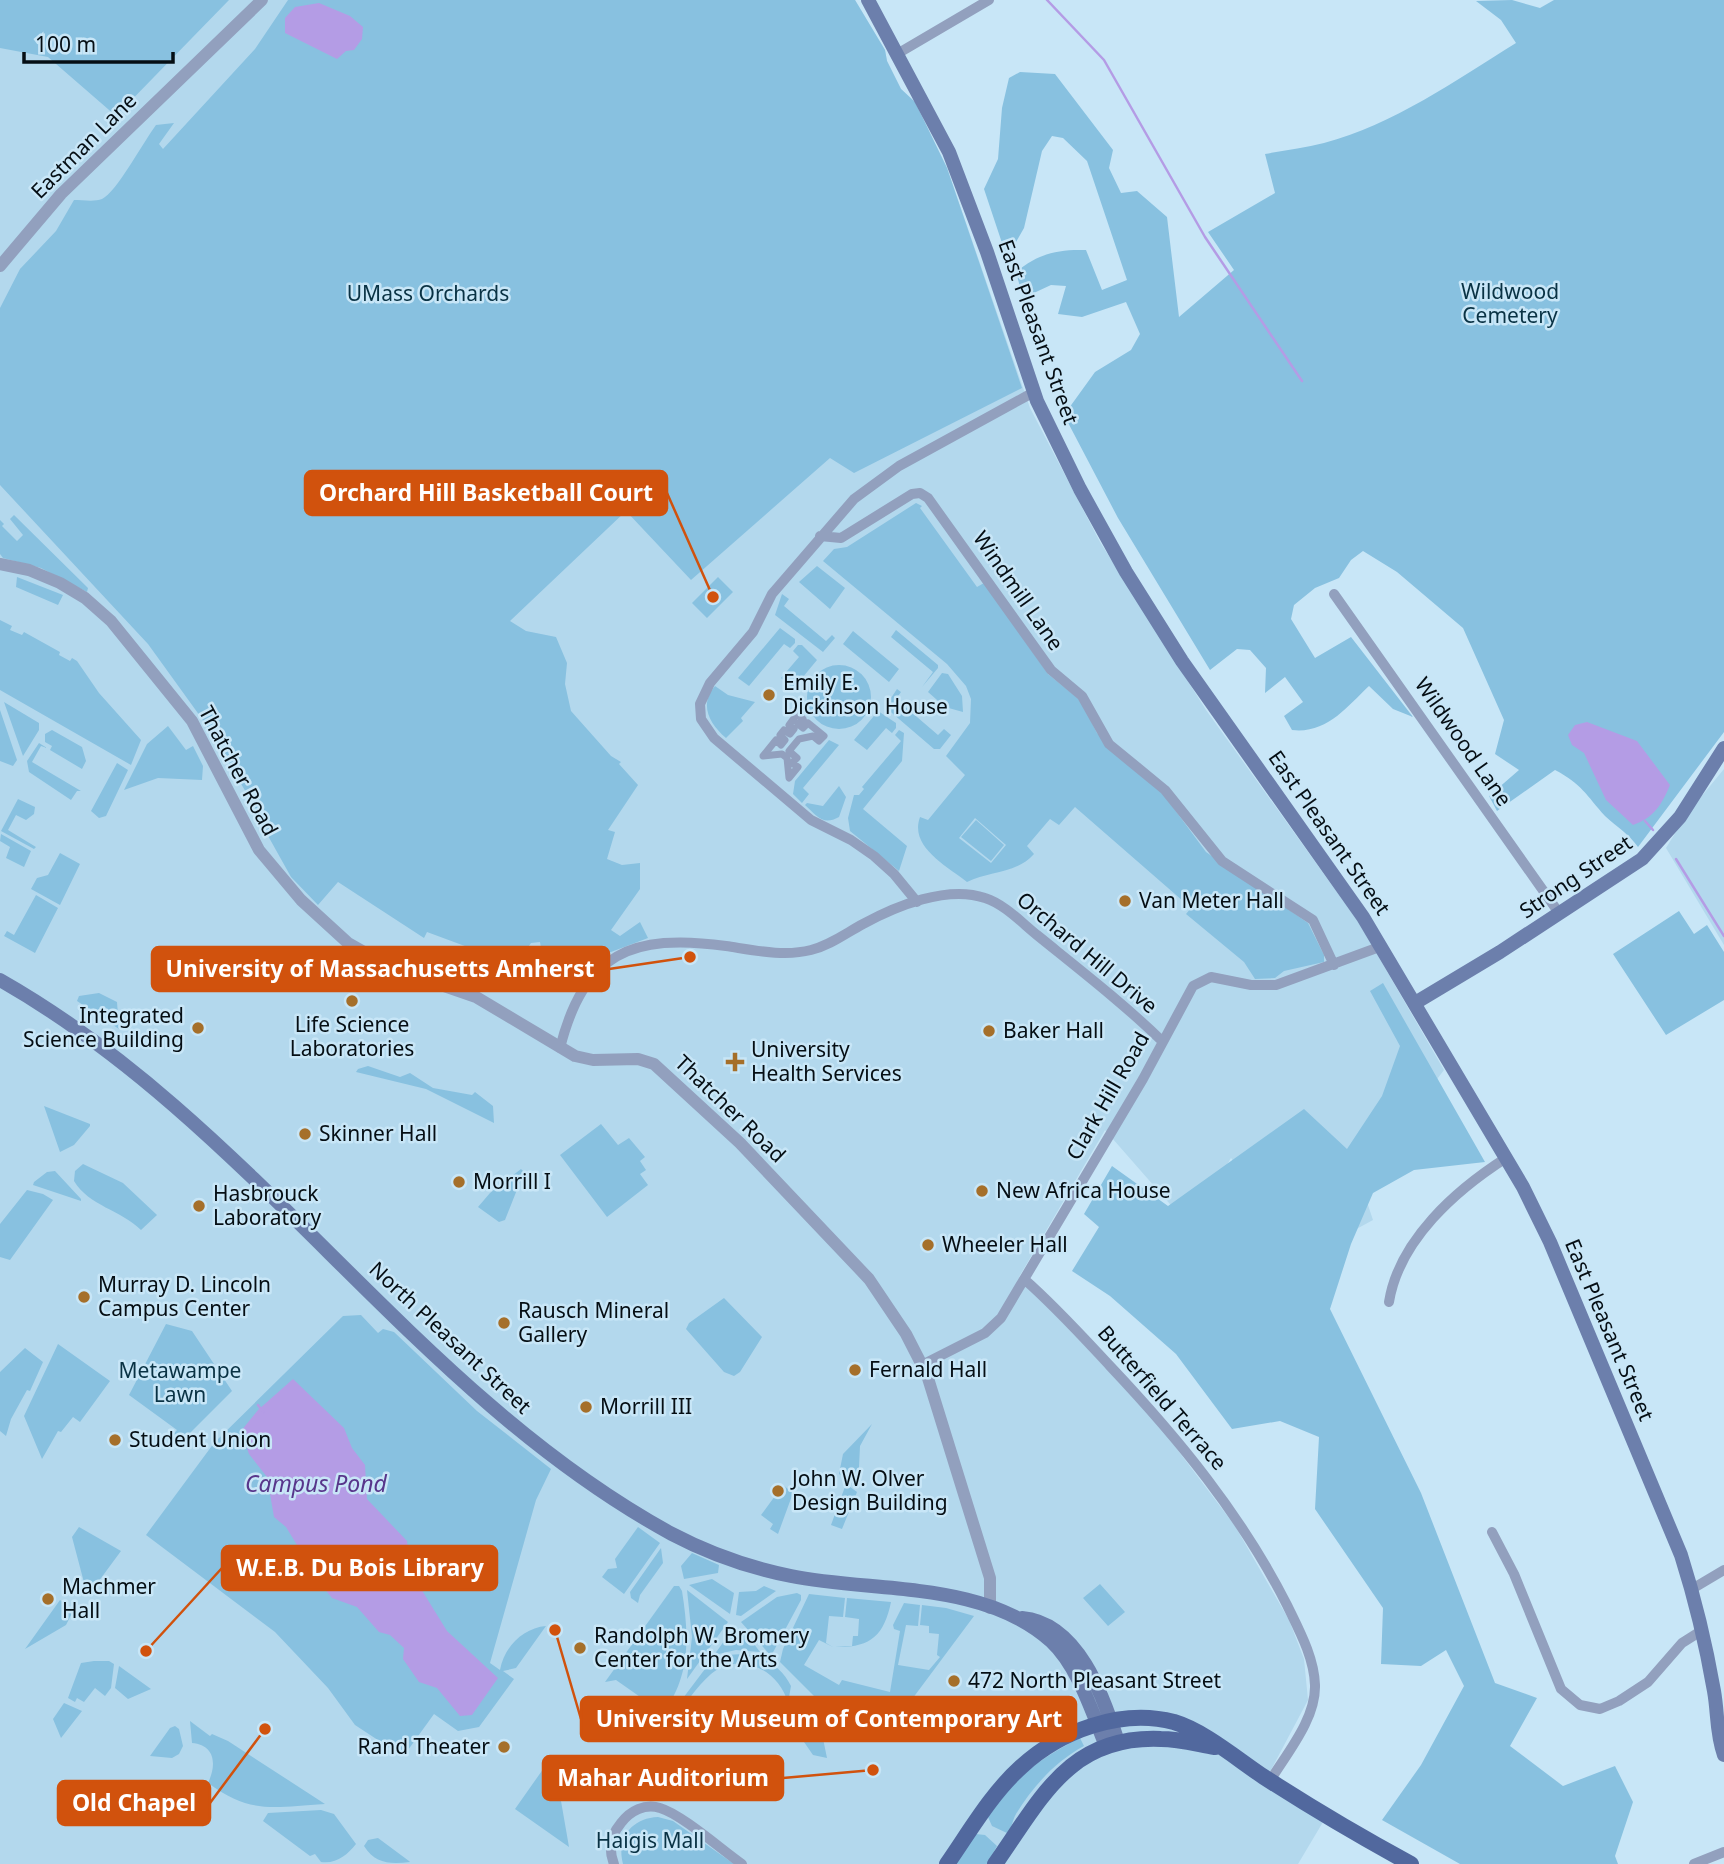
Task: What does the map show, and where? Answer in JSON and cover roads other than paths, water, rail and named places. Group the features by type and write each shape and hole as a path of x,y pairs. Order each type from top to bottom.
{"main road":[{"name":"East Pleasant Street","path":"868,0 949,152 1034,392 1080,489 1147,607 1206,697 1312,841 1382,946 1506,1158 1555,1253 1692,1589 1722,1711 1716,1721 1724,1755"},
{"name":"Strong Street","path":"1415,1003 1631,867 1657,845 1680,817 1724,748"},
{"name":"North Pleasant Street","path":"0,980 58,1014 118,1059 261,1184 455,1377 512,1427 642,1516 692,1543 779,1573 916,1592 1039,1620 1068,1641 1078,1653 1112,1744"},
{"path":"947,1864 1019,1768 1052,1744 1104,1723 1170,1721 1201,1734 1387,1857 1411,1864"},
{"path":"995,1864 1049,1786 1077,1760 1112,1744 1165,1739 1217,1747"}],"street":[{"name":"Eastman Lane","path":"0,267 61,194 262,0"},
{"path":"897,54 989,0"},
{"path":"917,902 885,865 856,843 804,815 714,738 701,719 704,693 753,632 772,594 854,499 883,476 1034,392"},
{"name":"Windmill Lane","path":"820,536 841,538 912,494 920,493 929,498 1051,670 1082,696 1109,744 1159,783 1222,861 1313,920 1334,965"},
{"name":"Thatcher Road","path":"0,565 29,570 60,583 85,598 111,621 192,721 259,850 323,923 375,960 476,997 515,1018 560,1048 593,1060 644,1060 674,1079 730,1133 869,1279 892,1311 922,1365 990,1578 990,1608"},
{"name":"Wildwood Lane","path":"1334,594 1559,913"},
{"path":"797,714 803,719 798,724 803,728 808,723 824,736 819,741 813,736 799,739 789,751 797,758 792,763 797,767 789,778 787,758 782,754 763,756 776,740 781,745 785,740 780,735 785,730 790,734 794,729 789,725 797,714"},
{"name":"Orchard Hill Drive","path":"560,1048 572,1008 585,982 605,964 627,953 672,942 802,952 828,944 872,919 917,902 960,894 997,903 1162,1041"},
{"name":"Clark Hill Road","path":"922,1365 994,1325 1024,1279 1189,993 1205,978 1268,986 1382,946"},
{"path":"1389,1302 1391,1286 1431,1221 1475,1179 1506,1158"},
{"name":"Butterfield Terrace","path":"1024,1279 1050,1301 1158,1417 1209,1481 1261,1558 1299,1630 1312,1667 1314,1696 1307,1717 1270,1781"},
{"path":"1492,1532 1514,1574 1561,1689 1580,1705 1600,1709 1619,1701 1648,1682 1682,1643 1701,1631"},
{"path":"1692,1589 1724,1570"},
{"path":"614,1864 610,1849 617,1827 631,1812 651,1807 672,1814 742,1864"},
{"path":"1694,1864 1724,1852"}],"water":[{"path":"319,3 350,16 363,27 362,39 354,50 346,51 337,59 285,33 285,18 295,7"},
{"path":"1587,722 1637,741 1670,785 1656,810 1647,818 1633,825 1606,800 1584,753 1572,745 1568,735 1575,725"},
{"name":"Campus Pond","path":"293,1379 344,1428 352,1448 365,1465 367,1499 407,1541 410,1571 447,1631 498,1678 472,1715 460,1716 437,1688 419,1682 403,1659 404,1648 390,1635 379,1632 357,1607 332,1598 307,1567 308,1563 286,1527 274,1517 267,1477 249,1454 241,1431 258,1410"}],"waterway":[{"path":"1047,0 1104,60 1205,237 1302,381"},
{"path":"1645,821 1653,830"},
{"path":"1676,859 1724,936"},
{"path":"258,1405 263,1412"}],"place":[{"name":"Orchard Hill Basketball Court","path":"713,597"},
{"name":"Emily E. Dickinson House","path":"769,695"},
{"name":"Van Meter Hall","path":"1125,901"},
{"name":"University of Massachusetts Amherst","path":"690,957"},
{"name":"Life Science Laboratories","path":"352,1001"},
{"name":"Integrated Science Building","path":"198,1028"},
{"name":"Baker Hall","path":"989,1031"},
{"name":"University Health Services","path":"735,1062"},
{"name":"Skinner Hall","path":"305,1134"},
{"name":"Morrill I","path":"459,1182"},
{"name":"New Africa House","path":"982,1191"},
{"name":"Hasbrouck Laboratory","path":"199,1206"},
{"name":"Wheeler Hall","path":"928,1245"},
{"name":"Murray D. Lincoln Campus Center","path":"84,1297"},
{"name":"Rausch Mineral Gallery","path":"504,1323"},
{"name":"Fernald Hall","path":"855,1370"},
{"name":"Morrill III","path":"586,1407"},
{"name":"Student Union","path":"115,1440"},
{"name":"John W. Olver Design Building","path":"778,1491"},
{"name":"Machmer Hall","path":"48,1599"},
{"name":"University Museum of Contemporary Art","path":"555,1630"},
{"name":"Randolph W. Bromery Center for the Arts","path":"580,1648"},
{"name":"W.E.B. Du Bois Library","path":"146,1651"},
{"name":"472 North Pleasant Street","path":"954,1681"},
{"name":"Old Chapel","path":"265,1729"},
{"name":"Rand Theater","path":"504,1747"},
{"name":"Mahar Auditorium","path":"873,1770"}],"park label":[{"name":"UMass Orchards","path":"428,294"},
{"name":"Wildwood Cemetery","path":"1510,304"},
{"name":"Metawampe Lawn","path":"180,1383"},
{"name":"Haigis Mall","path":"650,1841"}]}
